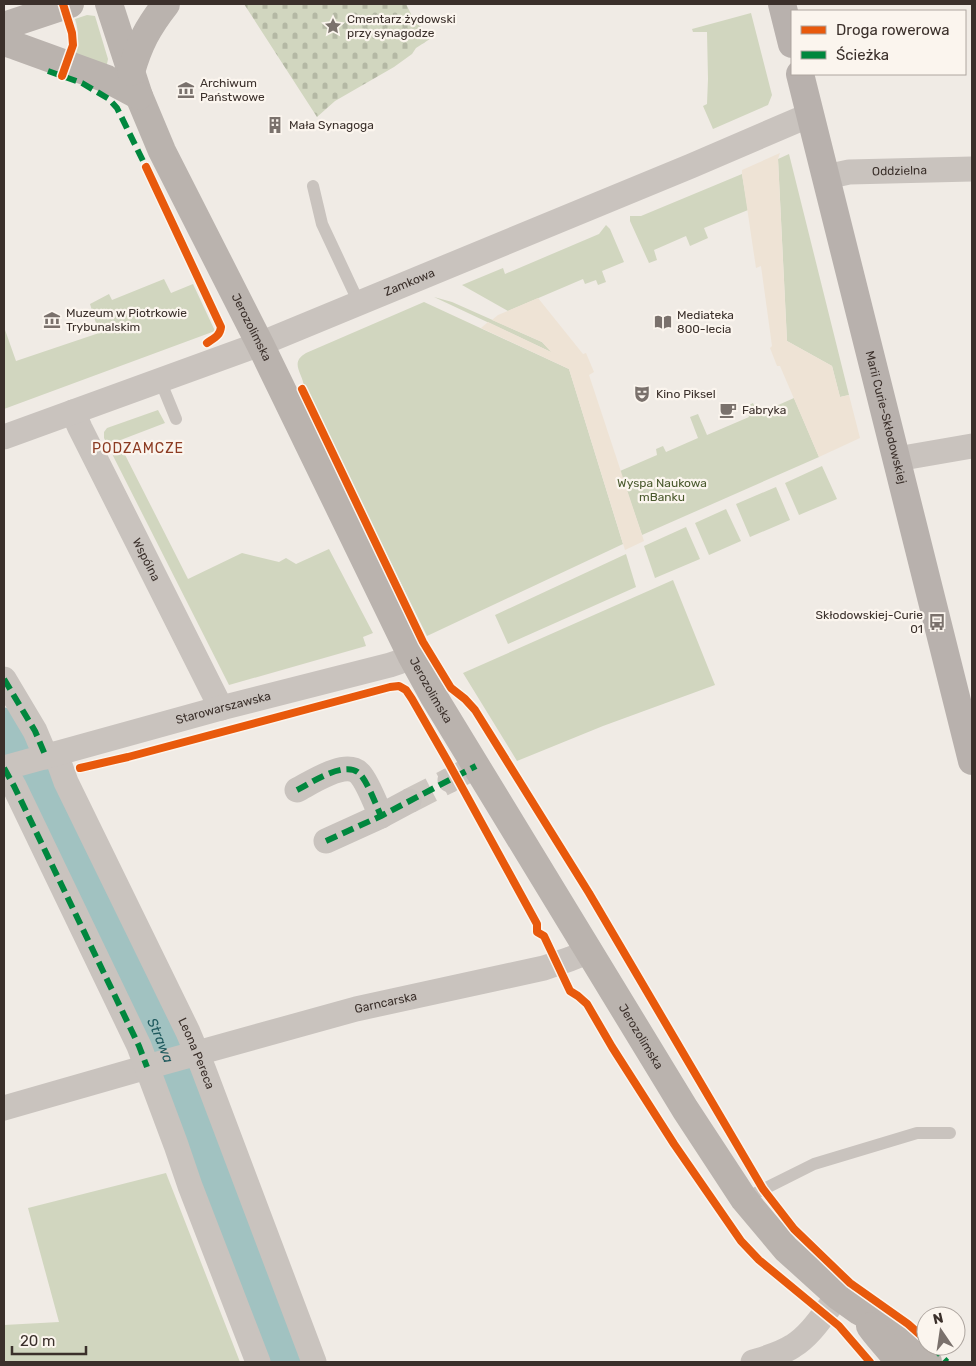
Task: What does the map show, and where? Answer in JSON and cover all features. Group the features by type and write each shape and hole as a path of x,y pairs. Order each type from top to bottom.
{"main road":[{"path":"782,4 791,40"},
{"name":"Marii Curie-Skłodowskiej","path":"800,75 971,751"}],"street":[{"path":"4,26 70,4"},
{"name":"Jerozolimska","path":"109,4 135,84 166,158 260,344 411,656 434,697 685,1109 744,1199 786,1249 848,1303 899,1362"},
{"path":"4,42 107,79 135,84 140,43 154,18 166,4"},
{"name":"Zamkowa","path":"4,436 260,344 810,116"},
{"name":"Oddzielna","path":"826,177 849,172 972,169"},
{"name":"Wspólna","path":"73,412 221,708"},
{"path":"897,458 972,446"},
{"name":"Starowarszawska","path":"31,761 221,708 390,665 411,656"},
{"name":"Leona Pereca","path":"4,679 37,736 31,761 14,786 139,1046 152,1065 190,1186 258,1362"},
{"name":"Leona Pereca","path":"31,761 66,782 189,1055 239,1160 314,1362"},
{"path":"450,780 476,766"},
{"path":"297,790 337,771 352,769 359,772 364,778 381,816"},
{"path":"326,841 409,801"},
{"name":"Garncarska","path":"152,1065 356,1009 544,968 590,951"},
{"path":"4,1108 152,1065"},
{"path":"753,1362 791,1348 811,1331 823,1313 848,1303"},
{"name":"Jerozolimska","path":"848,1303 900,1334 928,1362"}],"lane":[{"path":"313,186 322,224 360,303"},
{"path":"160,380 176,419"},
{"path":"744,1199 814,1164 917,1133 950,1133"}],"green space":[{"path":"244,4 406,4 415,22 433,37 416,48 412,54 394,67 335,101 317,117"},
{"path":"751,13 772,95 768,105 713,129 703,106 707,104 707,32 693,32 692,29"},
{"path":"87,15 95,16 108,59 107,64 102,66 75,56 78,38 75,19"},
{"path":"789,154 849,395 840,397 832,366 787,341 778,159"},
{"path":"742,174 748,210 704,228 708,238 690,246 686,236 654,250 657,260 649,263 630,221 630,216 641,216"},
{"path":"606,225 610,229 624,262 602,271 606,282 598,285 596,280 585,284 583,279 508,311 462,285 503,268 505,274 599,234"},
{"path":"164,279 171,293 193,284 215,331 4,409 4,327 16,361 99,333 90,304 109,294 112,300"},
{"path":"434,297 452,302 542,342 553,353"},
{"path":"424,302 569,369 623,544 427,636 304,387 298,368 298,361 306,353"},
{"name":"Wyspa Naukowa mBanku","path":"794,398 819,457 642,535 620,471 657,455 656,449 663,446 666,452 698,438 690,417 698,414 707,435 749,417 745,407 753,403 758,414"},
{"path":"158,410 165,423 118,441 188,579 242,553 279,562 286,558 296,564 329,549 373,633 363,637 366,646 229,685 104,438 104,432 107,428"},
{"path":"822,466 837,499 799,515 785,483"},
{"path":"776,487 790,520 750,537 736,504"},
{"path":"726,509 741,541 709,555 695,523"},
{"path":"686,527 700,559 655,578 644,546"},
{"path":"626,554 636,587 508,644 495,615"},
{"path":"673,580 715,685 603,726 517,761 463,673"},
{"path":"57,782 174,1028 167,1030 57,796 49,784"},
{"path":"198,1076 305,1362 296,1362 211,1142 191,1078"},
{"path":"172,1085 189,1139 276,1362 267,1362 163,1088"},
{"path":"166,1173 240,1362 4,1362 4,1325 59,1322 28,1208"}],"shaded area":[{"path":"780,153 778,159 787,341 832,366 840,397 849,395 860,438 819,457 780,366 777,366 770,348 772,346 761,266 756,268 742,174 742,170"},
{"path":"538,298 583,354 586,353 594,372 589,375 644,541 625,550 569,369 481,328 488,322 551,352 542,342 492,320 498,315"}],"waterway":[{"name":"Strawa","path":"4,730 51,807 158,1033 287,1362"}],"tunnel":[{"path":"409,801 450,780"}],"marked path":[{"path":"48,71 82,83 109,99 117,108 147,169"},
{"path":"4,679 35,731 46,757"},
{"path":"326,841 381,816 476,766"},
{"path":"4,768 139,1046 147,1067"},
{"path":"297,790 328,774 346,769 354,770 360,774 366,783 381,816"},
{"path":"941,1356 947,1362"}],"cycle path":[{"path":"62,76 73,45 72,33 63,4"},
{"path":"146,167 221,327 218,335 207,343"},
{"path":"302,389 423,642 451,688 475,710 589,893 763,1189 794,1229 850,1283 916,1331"},
{"path":"80,768 390,687 399,686 406,690 447,760 537,924 537,932 544,936 570,991 587,1004 674,1144 741,1241 759,1260 839,1326 870,1362"}],"place":[{"name":"Cmentarz żydowski przy synagodze","path":"333,26"},
{"name":"Archiwum Państwowe","path":"186,90"},
{"name":"Mała Synagoga","path":"275,125"},
{"name":"Muzeum w Piotrkowie Trybunalskim","path":"52,320"},
{"name":"Mediateka 800-lecia","path":"663,322"},
{"name":"Kino Piksel","path":"642,394"},
{"name":"Fabryka","path":"728,410"},
{"name":"Skłodowskiej-Curie 01","path":"937,622"}],"district":[{"name":"PODZAMCZE","path":"138,448"}]}
